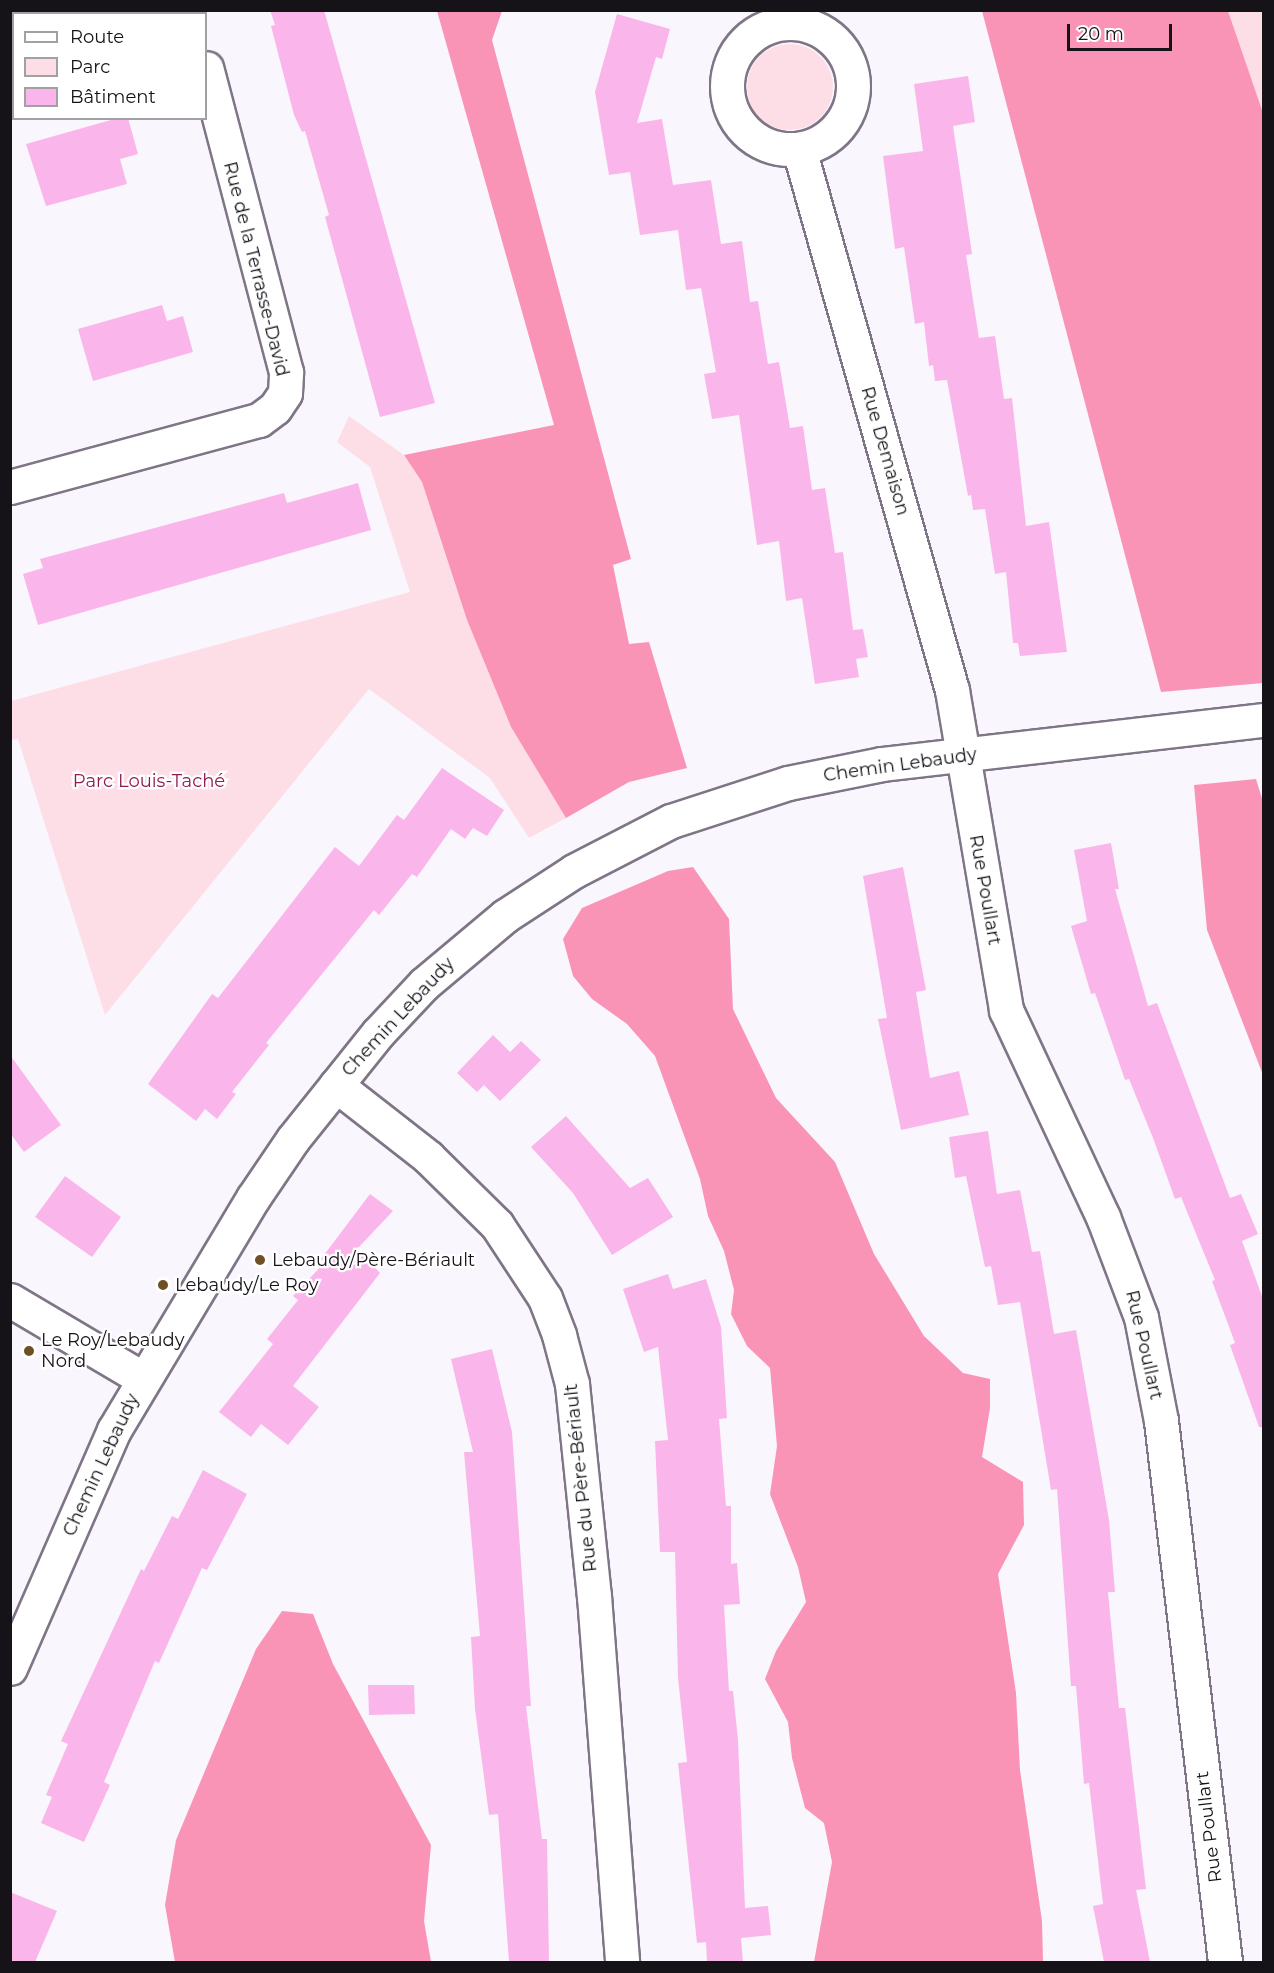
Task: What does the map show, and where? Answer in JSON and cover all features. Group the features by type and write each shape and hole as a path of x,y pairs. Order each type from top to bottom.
{"street":[{"name":"Rue de la Terrasse-David","path":"10,487 259,420 275,408 285,393 286,372 207,72"},
{"name":"Rue Demaison","path":"800,149 952,690 961,755"},
{"name":"Chemin Lebaudy","path":"10,1668 114,1430 142,1378 253,1198 336,1085 416,992 464,947 551,884 617,846 671,821 788,783 882,764 1263,720"},
{"name":"Rue Poullart","path":"961,755 1006,1010 1126,1270 1153,1366 1225,1962"},
{"name":"Rue du Père-Bériault","path":"336,1085 468,1193 521,1259 545,1298 559,1335 572,1384 594,1596 622,1962"},
{"path":"10,1300 142,1378"}],"green space":[{"path":"1228,11 1263,11 1263,113 1254,88"},
{"path":"790,44 806,48 820,57 829,71 833,87 829,103 820,117 806,126 790,130 774,126 760,117 751,103 747,87 751,71 760,57 774,48"},
{"name":"Parc Louis-Taché","path":"349,416 404,455 422,482 467,620 511,727 566,818 529,838 490,778 369,689 105,1015 18,739 11,740 11,701 410,592 370,467 337,442"}],"shaded area":[{"path":"437,11 502,11 492,40 631,559 613,565 629,644 649,642 687,768 629,782 566,818 511,727 467,620 422,482 404,455 554,425"},
{"path":"982,11 1228,11 1263,113 1263,683 1161,692"},
{"path":"1256,779 1264,805 1263,1075 1207,930 1194,785"},
{"path":"693,867 729,919 733,1009 776,1098 835,1162 874,1254 924,1336 963,1373 990,1379 990,1408 982,1457 1023,1482 1024,1525 998,1574 1016,1693 1020,1770 1042,1921 1043,1962 814,1962 832,1862 824,1823 805,1808 792,1758 788,1722 765,1679 776,1651 806,1602 798,1567 770,1494 777,1446 770,1368 747,1346 731,1314 734,1290 724,1251 708,1216 700,1179 655,1056 627,1024 592,999 573,976 563,939 582,908 668,871"},
{"path":"282,1611 313,1614 333,1664 431,1845 424,1921 431,1962 175,1962 165,1905 176,1840 256,1649"}],"building":[{"path":"270,10 324,10 435,403 380,417 325,217 329,215 305,131 302,132 294,115 271,26 275,25"},
{"path":"617,14 670,29 662,59 656,57 637,123 662,119 673,185 711,180 721,244 742,241 750,302 758,301 768,364 779,362 790,428 803,426 812,490 825,488 835,553 843,552 853,630 863,629 868,657 856,659 859,677 815,684 802,598 786,601 779,541 757,545 739,415 712,419 704,374 716,372 701,288 686,290 678,230 640,235 630,172 609,175 595,92"},
{"path":"968,76 975,122 953,126 972,254 966,255 979,338 995,336 1004,399 1012,398 1026,526 1049,522 1067,652 1020,656 1018,643 1013,643 1006,572 995,574 985,509 973,510 971,495 968,496 947,380 935,381 933,365 929,366 924,322 915,324 904,247 895,249 883,156 923,151 914,84"},
{"path":"111,120 129,120 138,154 120,159 127,184 46,206 26,144"},
{"path":"162,305 167,321 183,316 193,352 93,381 78,329"},
{"path":"358,483 371,530 38,625 23,574 43,568 40,559 284,493 287,503"},
{"path":"442,768 504,810 487,836 473,828 465,839 451,829 417,877 412,874 379,915 374,910 266,1043 269,1045 232,1092 236,1094 217,1119 205,1109 196,1121 148,1084 212,994 218,998 335,847 359,866 397,815 404,820"},
{"path":"1111,843 1119,889 1115,889 1148,1006 1157,1003 1230,1198 1241,1194 1258,1234 1242,1241 1263,1299 1263,1427 1259,1427 1230,1345 1235,1343 1212,1281 1215,1280 1181,1197 1175,1199 1129,1079 1125,1080 1095,993 1091,994 1071,926 1087,921 1074,850"},
{"path":"903,867 926,990 916,992 930,1078 959,1071 969,1115 901,1130 878,1019 887,1018 863,876"},
{"path":"493,1035 510,1052 521,1041 541,1060 500,1101 484,1085 477,1092 457,1073"},
{"path":"10,1055 61,1125 24,1152 10,1133"},
{"path":"566,1116 630,1188 648,1178 673,1217 612,1255 573,1193 531,1147"},
{"path":"988,1131 997,1194 1020,1190 1032,1252 1040,1251 1054,1334 1076,1330 1109,1520 1115,1592 1108,1592 1119,1708 1125,1708 1146,1889 1136,1890 1150,1962 1104,1962 1093,1906 1103,1904 1089,1783 1084,1784 1076,1686 1071,1686 1057,1489 1051,1490 1020,1302 998,1305 991,1266 985,1267 966,1176 955,1178 949,1137"},
{"path":"65,1176 121,1217 92,1257 35,1217"},
{"path":"370,1194 393,1211 357,1249 380,1273 293,1386 319,1407 288,1445 261,1424 251,1437 219,1412 273,1344 267,1339 298,1300 293,1296 325,1262 321,1259"},
{"path":"668,1274 673,1289 706,1279 721,1327 727,1418 719,1419 726,1506 731,1506 731,1564 737,1563 740,1604 724,1605 729,1691 733,1691 738,1740 745,1908 768,1906 771,1935 741,1938 743,1962 707,1962 706,1942 697,1943 678,1763 687,1762 678,1678 675,1552 660,1552 655,1441 668,1440 658,1347 644,1352 623,1289"},
{"path":"492,1349 512,1432 531,1706 526,1706 542,1839 547,1839 549,1962 509,1962 498,1814 489,1815 475,1709 471,1637 480,1636 464,1452 473,1452 451,1359"},
{"path":"203,1470 247,1494 207,1570 202,1568 159,1663 155,1661 104,1782 110,1785 84,1842 41,1823 52,1797 46,1795 68,1744 61,1741 141,1569 144,1571 172,1516 178,1519"},
{"path":"368,1685 414,1685 415,1714 369,1715"},
{"path":"10,1892 57,1911 35,1962 10,1962"}],"place":[{"name":"Lebaudy/Père-Bériault","path":"260,1260"},
{"name":"Lebaudy/Le Roy","path":"163,1285"},
{"name":"Le Roy/Lebaudy Nord","path":"29,1351"}]}
